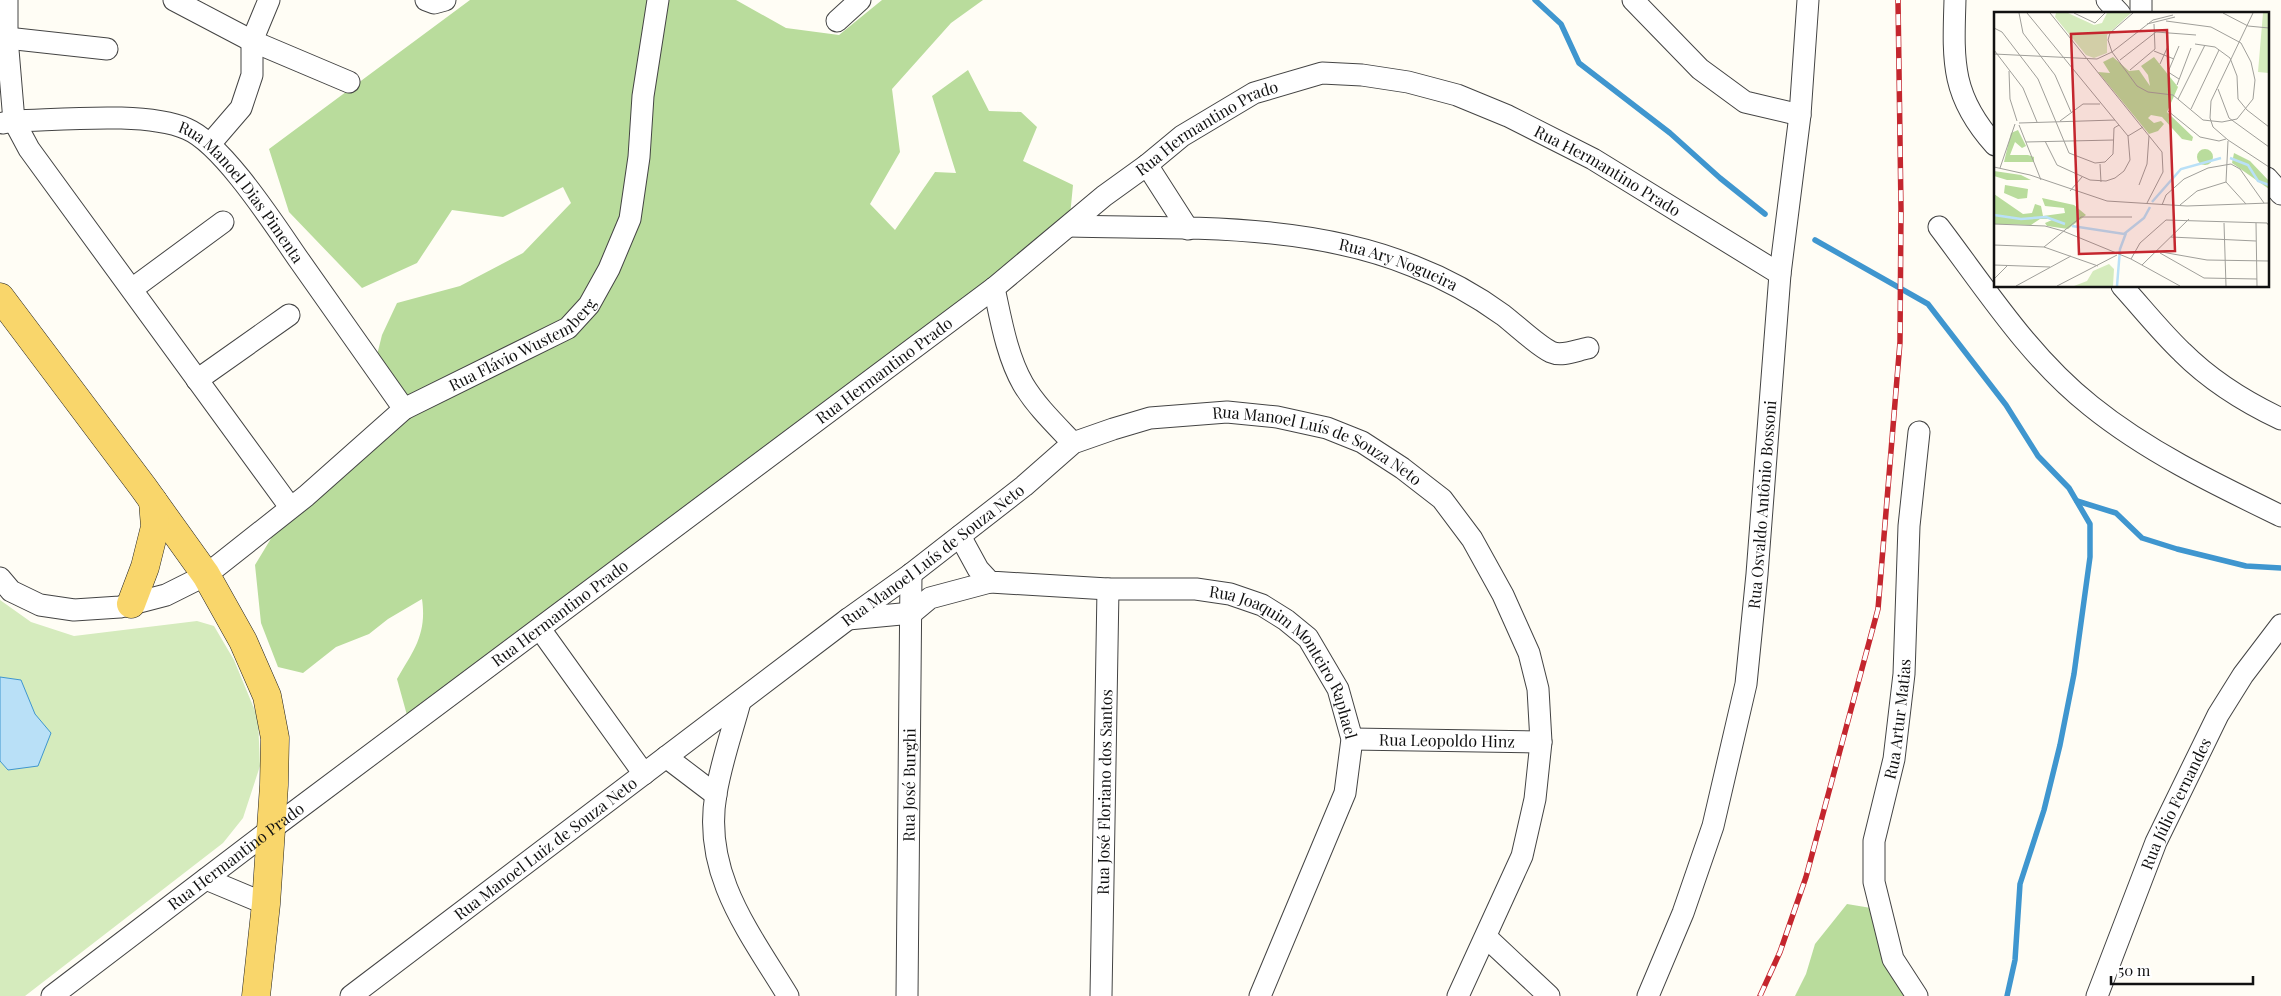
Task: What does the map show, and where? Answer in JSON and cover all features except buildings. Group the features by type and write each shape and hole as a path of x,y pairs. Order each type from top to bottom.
{"main road":[{"path":"0,297 206,575 243,641 267,696 275,738 266,904 258,993"},
{"path":"131,604 146,567 155,527 153,501"}],"street":[{"path":"7,0 7,122 29,148 290,507"},
{"path":"174,0 252,40 349,82"},
{"path":"210,144 241,108 252,75 252,40 269,0"},
{"path":"426,0 434,3 445,0"},
{"name":"Rua Flávio Wustemberg","path":"0,578 11,591 40,605 74,610 131,604 166,595 206,575 306,496 404,409 568,328 589,305 609,269 630,218 639,157 643,96 658,0"},
{"path":"837,21 860,0"},
{"path":"1633,0 1700,69 1745,102 1800,115"},
{"name":"Rua Osvaldo Antônio Bossoni","path":"1648,996 1683,913 1713,826 1746,684 1757,574 1780,274 1800,115 1808,0"},
{"path":"1955,0 1956,78 1966,106 1983,132 1994,144"},
{"path":"2107,0 2118,12"},
{"path":"7,38 107,50"},
{"name":"Rua Hermantino Prado","path":"52,996 270,830 994,288 1104,196 1147,165 1182,136 1254,93 1322,73 1362,75 1408,82 1457,95 1491,109 1585,155 1780,274"},
{"name":"Rua Manoel Dias Pimenta","path":"7,122 130,118 188,129 210,144 259,203 404,409"},
{"path":"1147,165 1188,229"},
{"path":"132,289 223,222"},
{"name":"Rua Ary Nogueira","path":"1069,226 1226,229 1310,238 1372,252 1414,266 1464,292 1502,314 1551,352 1562,354 1588,348"},
{"path":"1939,227 2017,332 2048,366 2090,406 2144,445 2281,516"},
{"path":"994,288 1007,343 1023,384 1048,418 1073,443"},
{"path":"2124,288 2182,352 2212,378 2257,407 2281,419"},
{"path":"197,380 289,316"},
{"name":"Rua Manoel Luís de Souza Neto","path":"740,702 960,536 1024,486 1073,443 1150,418 1186,413 1227,412 1277,417 1327,428 1362,442 1442,499 1472,538 1503,595 1529,653 1538,689 1541,742 1534,799 1522,856 1458,996"},
{"name":"Rua Artur Matias","path":"1917,996 1893,959 1874,882 1874,841 1894,759 1904,674 1909,526 1919,432"},
{"path":"960,536 978,569 990,582"},
{"name":"Rua José Burghi","path":"907,996 911,574"},
{"name":"Rua Joaquim Monteiro Raphael","path":"912,613 930,598 990,582 1108,589 1196,589 1230,594 1262,605 1286,620 1308,638 1338,689 1352,739 1345,793 1260,996"},
{"name":"Rua José Floriano dos Santos","path":"1101,996 1108,589"},
{"path":"848,619 912,613"},
{"name":"Rua Júlio Fernandes","path":"2097,996 2156,842 2218,715 2243,674 2281,625"},
{"path":"540,629 644,774"},
{"path":"740,702 716,795 716,858 727,892 788,996"},
{"name":"Rua Manoel Luiz de Souza Neto","path":"351,996 740,702"},
{"name":"Rua Leopoldo Hinz","path":"1352,739 1541,742"},
{"path":"666,757 716,795"},
{"path":"206,879 266,904"},
{"path":"1486,937 1549,996"}],"green space":[{"path":"470,0 736,0 786,28 839,35 882,0 983,0 951,23 892,89 900,152 870,204 895,230 935,172 956,173 932,96 968,70 989,111 1021,112 1037,127 1023,161 1073,185 1069,226 410,726 397,679 414,650 421,632 423,622 422,599 388,619 369,634 336,647 303,673 278,667 261,623 255,565 290,507 404,409 374,367 382,335 397,303 460,286 523,253 571,203 563,187 503,217 452,210 417,263 362,288 289,212 269,149"},
{"path":"0,600 31,622 74,636 197,621 214,626 234,660 258,718 260,766 243,818 223,843 25,996 0,996"},
{"path":"1847,904 1877,909 1914,996 1795,996 1806,974 1815,944"}],"water":[{"path":"0,677 21,680 35,714 51,733 38,766 8,770 0,761"}],"waterway":[{"path":"1535,0 1561,24 1579,63 1670,133 1720,178 1765,214"},
{"path":"1815,240 1928,304 2006,405 2038,456 2069,488 2090,524 2090,557 2074,674 2060,745 2044,810 2020,884 2015,960 2007,996"},
{"path":"2077,501 2116,513 2142,538 2177,549 2246,566 2281,568"}],"railway":[{"path":"1760,996 1780,952 1806,877 1878,609 1900,342 1901,209 1898,0"}]}
